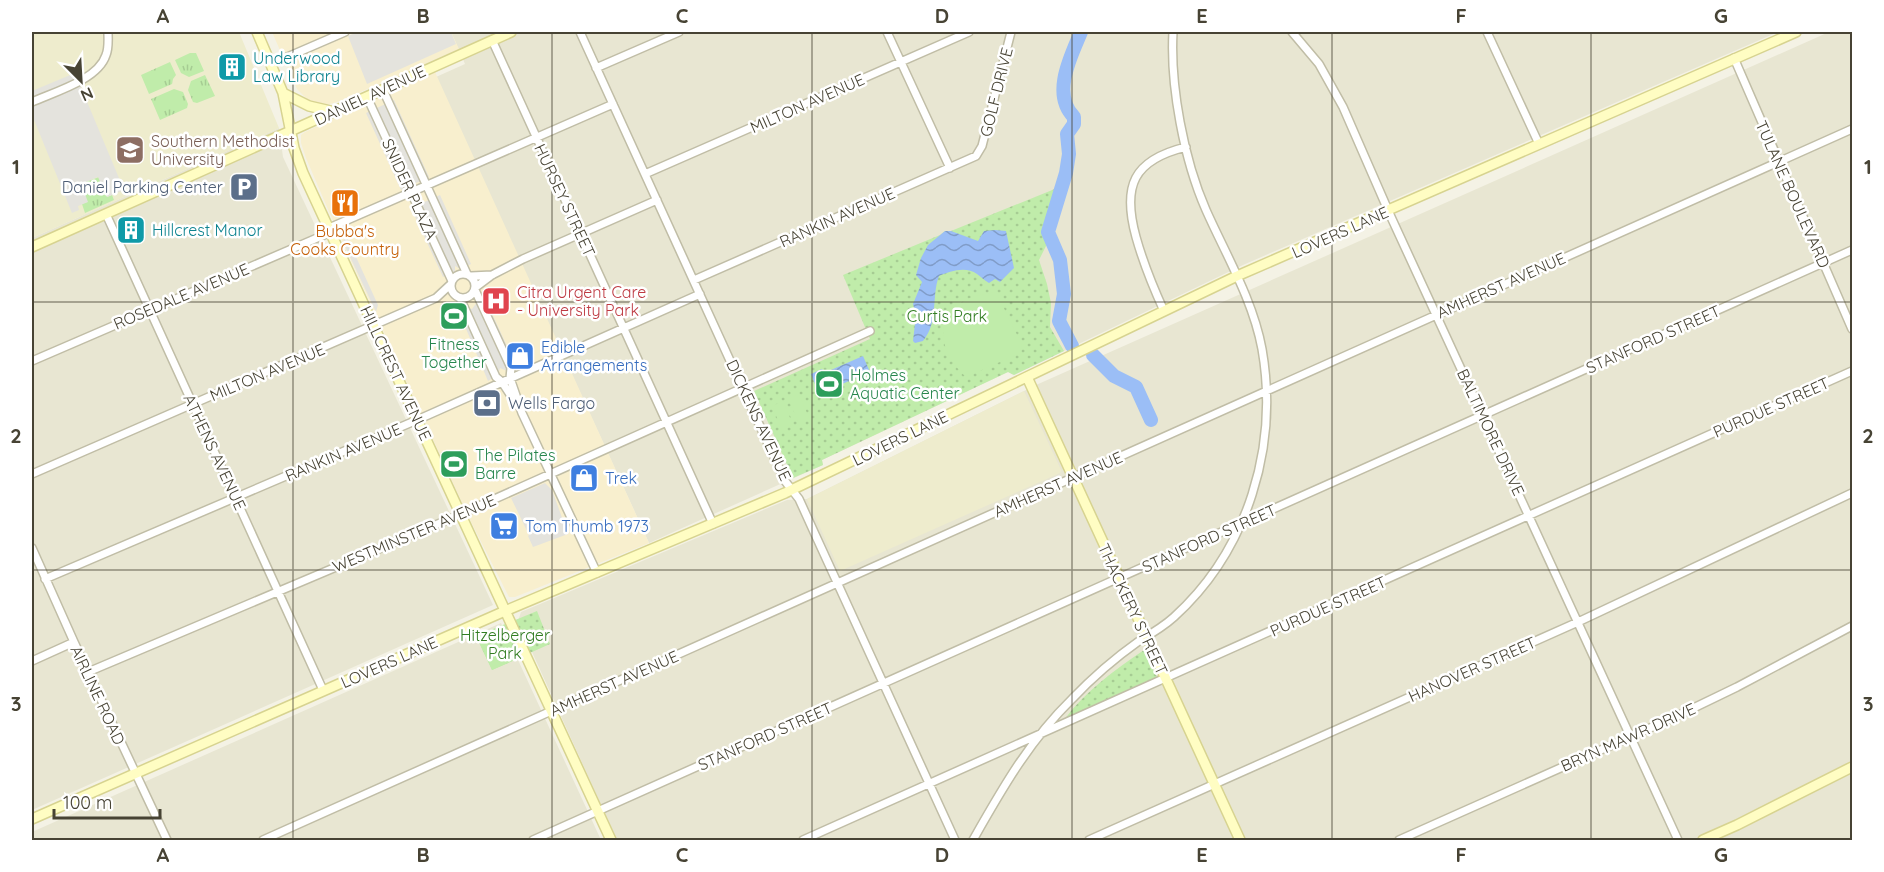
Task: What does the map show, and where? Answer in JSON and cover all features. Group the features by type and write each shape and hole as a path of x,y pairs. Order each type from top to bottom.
{"street":[{"path":"32,102 95,72 106,57 108,32"},
{"name":"HILLCREST AVENUE","path":"257,32 283,93 294,148 303,173 611,840"},
{"path":"272,64 345,32"},
{"name":"DANIEL AVENUE","path":"32,247 511,32"},
{"name":"DICKENS AVENUE","path":"580,32 785,481 799,499 955,840"},
{"path":"596,68 679,32"},
{"path":"887,32 950,168"},
{"name":"MILTON AVENUE","path":"645,174 969,32"},
{"name":"GOLF DRIVE","path":"979,153 1011,32"},
{"path":"973,840 1023,756 1059,712 1095,677 1176,615 1199,589 1226,552 1241,523 1252,496 1263,453 1266,391 1262,348 1237,276 1205,208 1186,147 1173,60 1173,32"},
{"name":"BALTIMORE DRIVE","path":"1292,32 1319,64 1343,107 1678,840"},
{"path":"1487,32 1539,144"},
{"name":"LOVERS LANE","path":"32,819 505,611 792,490 1237,276 1796,32"},
{"name":"HURSEY STREET","path":"492,40 713,524"},
{"name":"TULANE BOULEVARD","path":"1734,58 1852,329"},
{"name":"SNIDER PLAZA","path":"383,90 469,275"},
{"path":"283,93 308,106 335,112"},
{"name":"SNIDER PLAZA","path":"368,97 452,282"},
{"name":"ROSEDALE AVENUE","path":"32,361 613,105"},
{"name":"AMHERST AVENUE","path":"263,840 1852,129"},
{"path":"1164,311 1139,248 1131,214 1130,194 1136,178 1149,162 1169,151 1186,147"},
{"name":"RANKIN AVENUE","path":"694,280 950,168 979,153"},
{"path":"458,297 469,297 492,275 523,259 657,200"},
{"name":"ATHENS AVENUE","path":"106,214 324,690"},
{"name":"STANFORD STREET","path":"533,840 1852,250"},
{"path":"492,275 458,275 452,282 452,291 458,297 496,377 502,382 522,412"},
{"path":"469,275 475,281 475,289 511,368 510,378 522,412 597,573"},
{"name":"MILTON AVENUE","path":"32,474 436,298 452,282"},
{"name":"RANKIN AVENUE","path":"45,579 417,420 700,294"},
{"name":"MILTON AVENUE","path":"436,298 458,297"},
{"name":"WESTMINSTER AVENUE","path":"88,672 551,475 870,331"},
{"name":"PURDUE STREET","path":"803,840 1852,371"},
{"name":"THACKERY STREET","path":"1027,377 1240,840"},
{"name":"HANOVER STREET","path":"1089,840 1578,622 1852,493"},
{"name":"AIRLINE ROAD","path":"32,548 167,840"},
{"name":"BRYN MAWR DRIVE","path":"1399,840 1728,691 1852,626"},
{"path":"32,661 74,642"},
{"path":"1703,840 1852,767"}],"shaded area":[{"name":"Southern Methodist University","path":"32,32 239,32 279,128 32,238"},
{"path":"272,32 346,32 348,36 358,32 451,32 459,49 340,101 323,106 311,103 297,89"},
{"path":"358,32 451,32 456,44 367,84 348,36"},
{"path":"451,32 1778,32 1243,265 1014,375 1008,372 822,460 823,465 649,543 436,77 465,64"},
{"path":"1829,32 1852,32 1852,840 617,840 518,621 521,612 787,500 807,499 1036,385"},
{"path":"435,72 649,543 515,597 509,597 469,518 336,228 301,143 301,135 305,132"},
{"path":"75,73 124,190 107,197 98,177 81,184 88,202 78,206 79,210 72,213 32,115 32,91"},
{"path":"394,100 429,177 401,190 366,113"},
{"path":"279,128 283,157 493,605 32,810 32,238"},
{"path":"440,195 471,264 460,269 455,266 455,272 443,277 411,208"},
{"path":"346,235 378,305 376,312 343,242"},
{"path":"483,294 517,368 507,371 500,368 498,375 488,381 456,305 472,309"},
{"path":"1024,391 1061,470 1060,473 840,571 807,499"},
{"path":"545,483 552,490 568,534 533,547 511,498"},
{"path":"501,623 601,840 32,840 32,832"}],"green space":[{"path":"190,53 196,53 204,71 189,77 181,73 175,60"},
{"path":"170,62 176,75 172,84 149,94 141,75"},
{"path":"205,75 215,96 197,103 193,102 188,90 191,81"},
{"path":"174,89 183,92 188,104 187,108 160,120 151,99"},
{"path":"99,177 107,197 112,195 114,200 85,213 82,204 87,202 80,184"},
{"name":"Curtis Park","path":"1067,184 1055,228 1039,260 1051,303 1050,327 1064,351 1014,375 1008,372 822,460 823,465 793,478 754,391 870,339 843,275 945,231 951,231"},
{"path":"996,292 1022,345 1020,353 966,377 947,351 943,331 946,321 951,312 964,301"},
{"path":"799,394 809,418 799,423 788,399"},
{"path":"783,401 793,425 782,430 772,406"},
{"name":"Hitzelberger Park","path":"537,611 550,644 492,670 476,636"},
{"path":"483,633 497,661 512,654 515,660 492,670 476,636"},
{"path":"1144,650 1158,679 1064,720 1091,690"}],"water":[{"path":"945,231 978,241 984,231 1006,231 1014,268 1000,282 995,279 989,283 968,270 953,271 939,276 931,326 923,341 915,343 913,341 916,315 913,304 922,282 916,275 928,245"},
{"name":"Holmes Aquatic Center","path":"863,356 870,372 819,394 811,374 822,369 824,373"}],"waterway":[{"path":"1072,346 1059,321 1064,294 1060,260 1048,232 1066,173 1069,154 1067,134 1074,124 1074,117 1067,108 1063,86 1068,63 1081,32"},
{"path":"1093,355 1114,376 1136,387 1151,420"}],"place":[{"name":"Underwood Law Library","path":"232,67"},
{"name":"Southern Methodist University","path":"130,150"},
{"name":"Daniel Parking Center","path":"244,187"},
{"name":"Bubba's Cooks Country","path":"345,203"},
{"name":"Hillcrest Manor","path":"131,230"},
{"name":"Citra Urgent Care - University Park","path":"496,301"},
{"name":"Fitness Together","path":"454,316"},
{"name":"Edible Arrangements","path":"520,356"},
{"name":"Holmes Aquatic Center","path":"829,384"},
{"name":"Wells Fargo","path":"487,403"},
{"name":"The Pilates Barre","path":"454,464"},
{"name":"Trek","path":"584,478"},
{"name":"Tom Thumb 1973","path":"504,526"}]}
